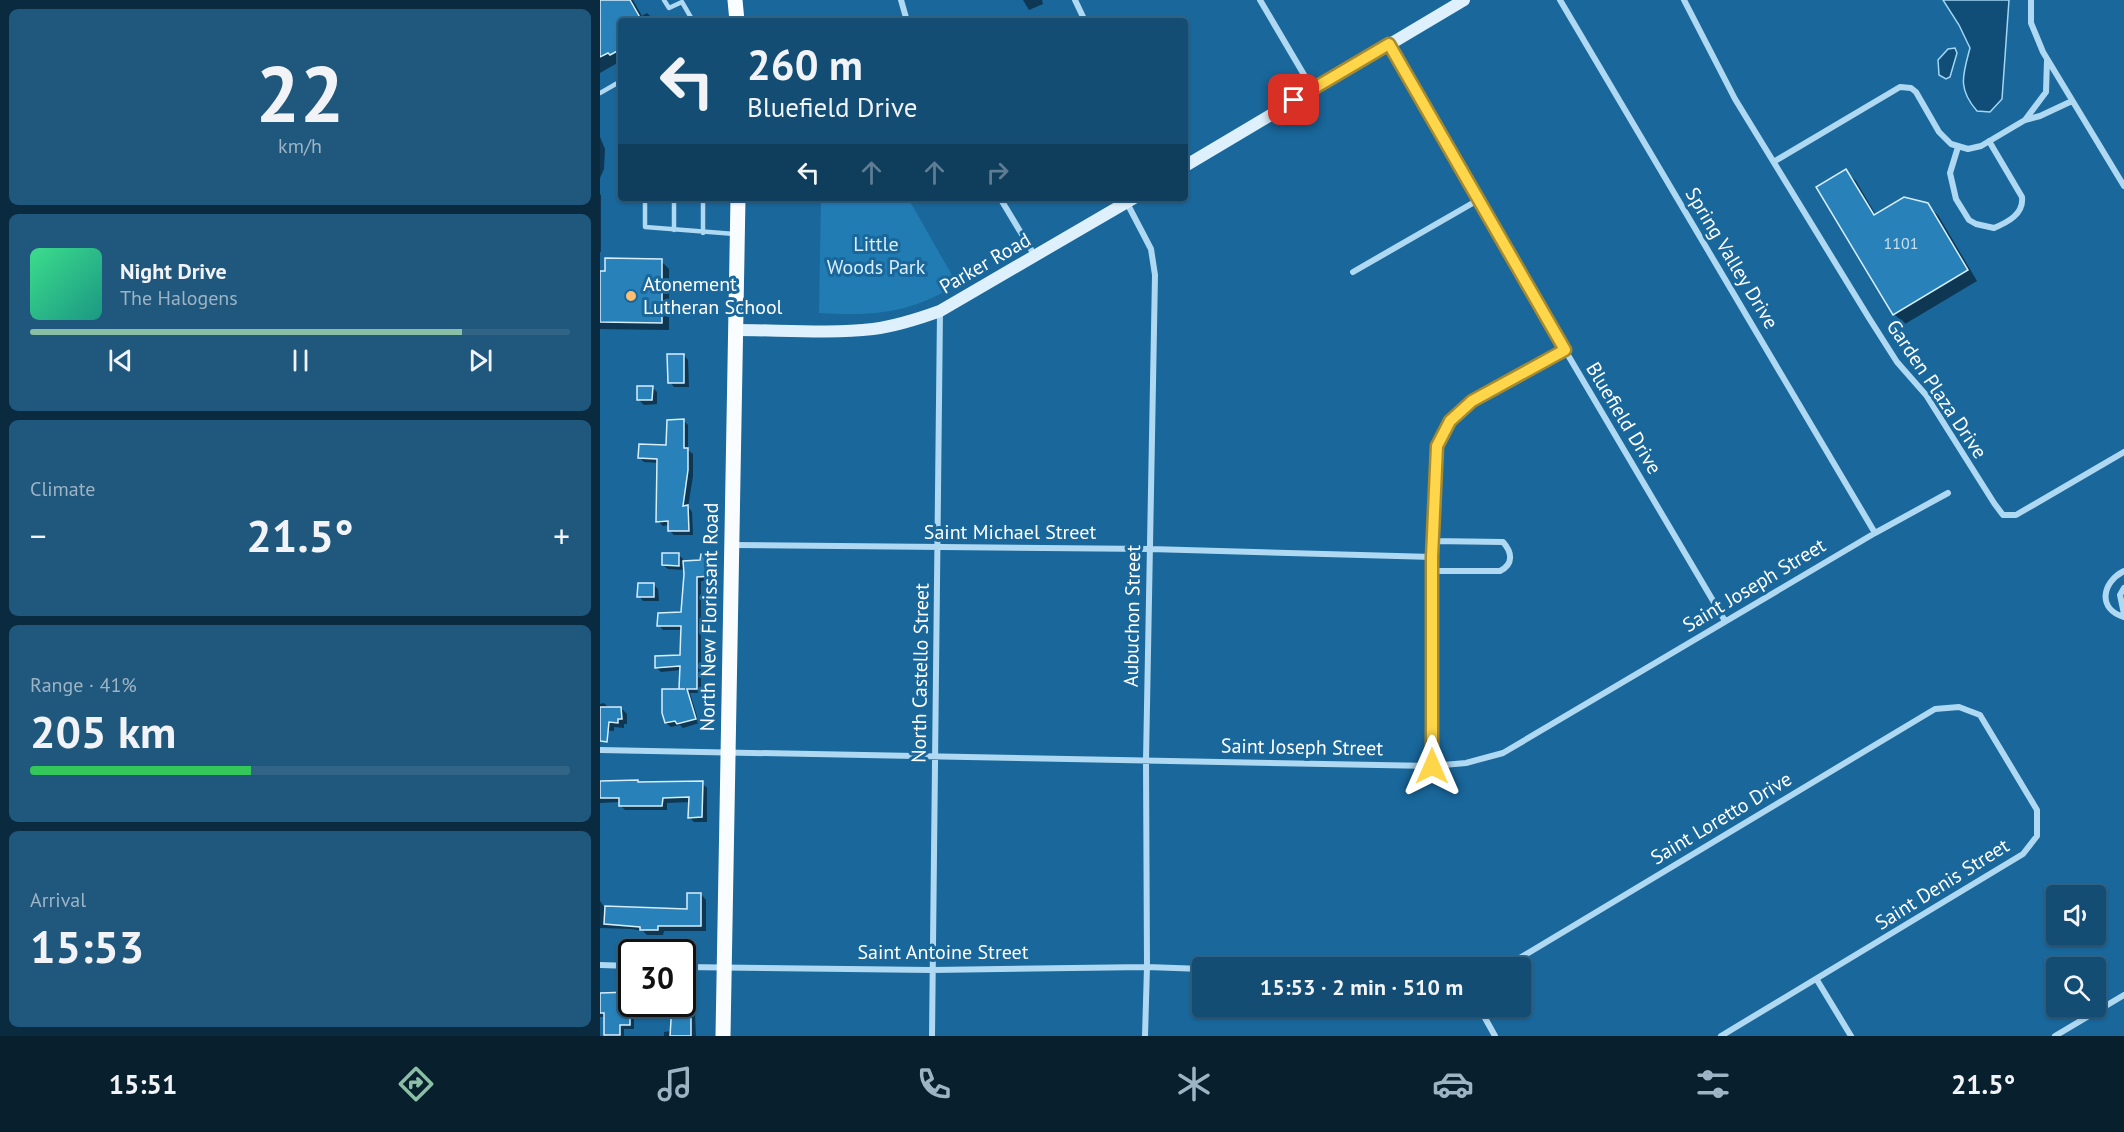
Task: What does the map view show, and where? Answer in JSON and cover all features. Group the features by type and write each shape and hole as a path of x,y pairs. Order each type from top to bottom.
{"main road":[{"path":"735,0 737,18"},
{"path":"1188,164 1389,44 1450,4 1464,0"},
{"name":"North New Florissant Road","path":"723,1036 738,201"},
{"name":"Parker Road","path":"737,330 872,329 915,320 940,311 1128,201"}],"street":[{"path":"901,0 907,18"},
{"path":"1075,0 1084,18"},
{"path":"1260,0 1313,90"},
{"name":"Spring Valley Drive","path":"1560,0 1875,533"},
{"name":"Garden Plaza Drive","path":"1684,0 1735,99 1897,362 1926,395 2003,515 2016,515 2124,452"},
{"path":"2031,0 2031,23 2047,59 2124,186"},
{"name":"Bluefield Drive","path":"1389,44 1478,201 1725,621"},
{"path":"2025,120 2046,92 2047,59"},
{"path":"1775,162 1900,87 1911,88 1940,132 1951,144 1968,149 1981,146 2025,120 2040,116 2072,101"},
{"path":"1958,147 1950,173 1956,199 1968,220 1994,228 2016,216 2023,203 2022,197 1989,141"},
{"path":"1002,201 1036,256"},
{"name":"Aubuchon Street","path":"1130,201 1150,249 1155,275 1146,760 1145,1036"},
{"path":"1353,272 1478,201"},
{"name":"North Castello Street","path":"932,1036 940,311"},
{"path":"1432,766 1432,557 1437,446 1450,421 1472,401 1565,350"},
{"name":"Saint Joseph Street","path":"600,750 1432,766 1466,763 1503,753 1875,533 1948,493"},
{"path":"1433,541 1503,542 1509,548 1511,559 1506,568 1500,571 1433,571"},
{"name":"Saint Michael Street","path":"731,545 1150,549 1432,557"},
{"path":"2124,571 2108,583 2105,593 2108,606 2116,615 2124,616 2120,595 2124,588"},
{"name":"Saint Loretto Drive","path":"1521,957 1935,709 1959,707"},
{"name":"Saint Denis Street","path":"1721,1036 2023,854 2037,836 2037,810 1980,715 1959,707"},
{"path":"600,965 618,966"},
{"name":"Saint Antoine Street","path":"696,967 932,970 1147,967 1192,969"},
{"path":"1817,980 1851,1036"},
{"path":"2055,1036 2124,995"},
{"path":"1485,1017 1495,1036"}],"lane":[{"path":"664,0 669,8 682,1 691,18"},
{"path":"600,93 618,83"},
{"path":"645,201 645,227 737,234"},
{"path":"674,201 674,230"},
{"path":"703,201 703,233"}],"green space":[{"name":"Little Woods Park","path":"821,201 910,201 957,284 923,302 891,311 857,314 819,313"}],"shaded area":[{"path":"1943,0 2009,0 2002,99 1990,112 1977,111 1966,95 1963,81 1970,48"},
{"path":"1955,48 1957,53 1950,77 1946,79 1939,75 1938,60 1948,49"}],"building":[{"path":"600,0 630,0 640,18 618,18 618,51 600,57"},
{"path":"1846,169 1874,215 1904,197 1928,203 1968,270 1893,315 1816,187"},
{"name":"Atonement Lutheran School","path":"605,258 662,259 662,323 600,322 600,271 605,271"},
{"path":"667,354 684,354 684,383 668,383"},
{"path":"637,386 653,386 652,400 637,400"},
{"path":"684,419 684,448 688,448 688,470 683,506 688,505 689,531 668,531 668,521 656,522 657,459 638,458 639,444 666,445 667,420"},
{"path":"662,553 679,553 679,566 662,565"},
{"path":"701,554 713,554 713,576 697,577 697,689 687,689 696,719 677,724 675,721 665,723 662,713 662,689 679,689 680,666 655,668 655,656 680,655 681,626 657,626 658,613 681,612 683,561 700,560"},
{"path":"638,583 654,583 654,597 637,597"},
{"path":"600,707 621,707 622,719 618,719 618,723 609,722 607,742 600,741"},
{"path":"638,780 638,782 703,781 702,817 688,818 689,797 663,798 662,806 619,806 619,798 600,798 600,781"},
{"path":"687,893 701,893 701,926 658,926 658,930 640,930 640,927 604,924 605,906 687,909"},
{"path":"618,992 618,1017 630,1017 630,1025 620,1025 620,1035 604,1035 604,1013 600,1013 600,993"},
{"path":"671,1017 691,1017 691,1036 670,1036"}],"place":[{"name":"Atonement Lutheran School","path":"631,296"}],"route":[{"path":"1294,100 1389,44 1565,350 1472,401 1450,421 1437,446 1432,557 1432,766"}]}
